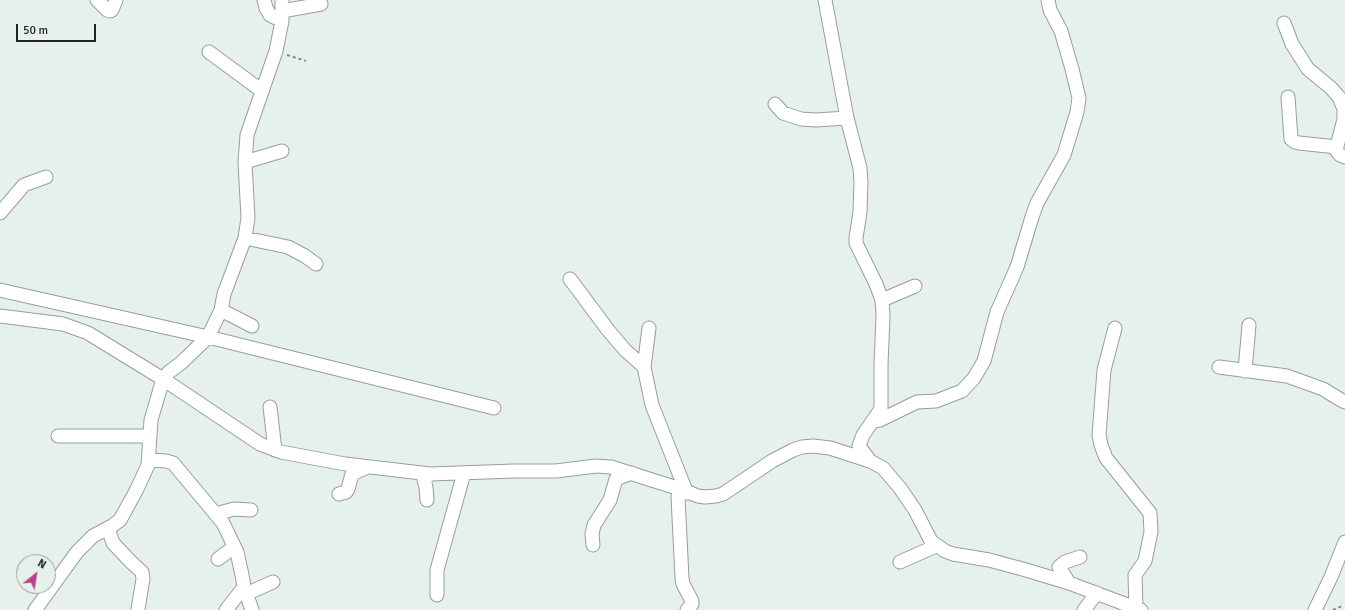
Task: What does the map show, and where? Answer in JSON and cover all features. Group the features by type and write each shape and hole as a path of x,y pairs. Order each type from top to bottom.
{"street":[{"path":"97,0 107,10 114,6"},
{"path":"264,0 270,15 282,11 321,4"},
{"path":"825,0 847,118 860,168 860,212 856,244 876,284 882,300 884,328 881,365 881,409 863,435 859,446 870,461"},
{"path":"874,420 880,420 917,402 936,401 962,391 974,378 984,361 997,312 1017,267 1037,203 1064,155 1077,112 1079,98 1072,69 1061,31 1050,10 1048,0"},
{"path":"36,610 77,552 94,536 120,520 125,512 146,472 149,460 151,420 163,379 208,337 220,310 224,294 245,238 248,218 245,162 247,135 276,52 282,11"},
{"path":"1284,23 1292,44 1308,69 1331,88 1339,98 1344,109 1341,152 1295,142 1292,139 1288,97"},
{"path":"209,52 262,91"},
{"path":"775,104 784,113 801,119 816,120 847,118"},
{"path":"245,162 282,152"},
{"path":"0,213 24,185 46,177"},
{"path":"245,238 288,247 316,264"},
{"path":"570,279 625,350 644,366"},
{"path":"882,300 915,286"},
{"path":"0,290 208,337 494,408"},
{"path":"220,310 252,326"},
{"path":"0,316 63,324 78,328 117,350 163,379 260,444 275,450 299,456 368,467 430,474 556,471 596,466 611,467 705,497 724,494 772,461 793,450 813,446 830,448 870,461 883,468 900,488 915,510 931,542 936,546 953,554 989,560 1069,583 1138,609 1135,575 1145,560 1151,532 1150,513 1106,458 1101,446 1099,435 1104,370 1115,328"},
{"path":"1245,371 1248,326"},
{"path":"649,328 644,366 652,405 688,492"},
{"path":"1219,367 1287,376 1323,389 1345,402"},
{"path":"270,407 275,450"},
{"path":"58,436 150,436"},
{"path":"149,460 173,463 223,523 234,547 245,591 252,610"},
{"path":"339,494 346,492 348,489 352,474 368,467"},
{"path":"437,595 437,570 464,473"},
{"path":"593,545 592,534 594,525 610,500 616,479 632,473"},
{"path":"427,500 424,480 430,474"},
{"path":"688,492 679,493 678,497 682,578 683,584 692,601 692,604 688,610"},
{"path":"216,514 234,509 251,510"},
{"path":"108,528 114,543 130,562 142,572 143,579 138,609"},
{"path":"1315,610 1331,577 1345,542"},
{"path":"900,562 936,546"},
{"path":"218,559 234,547"},
{"path":"1069,583 1059,567 1065,562 1080,557"},
{"path":"226,610 245,591 273,582"},
{"path":"1084,610 1097,593"}],"path":[{"path":"276,52 306,61"},
{"path":"1333,610 1342,606"}]}
